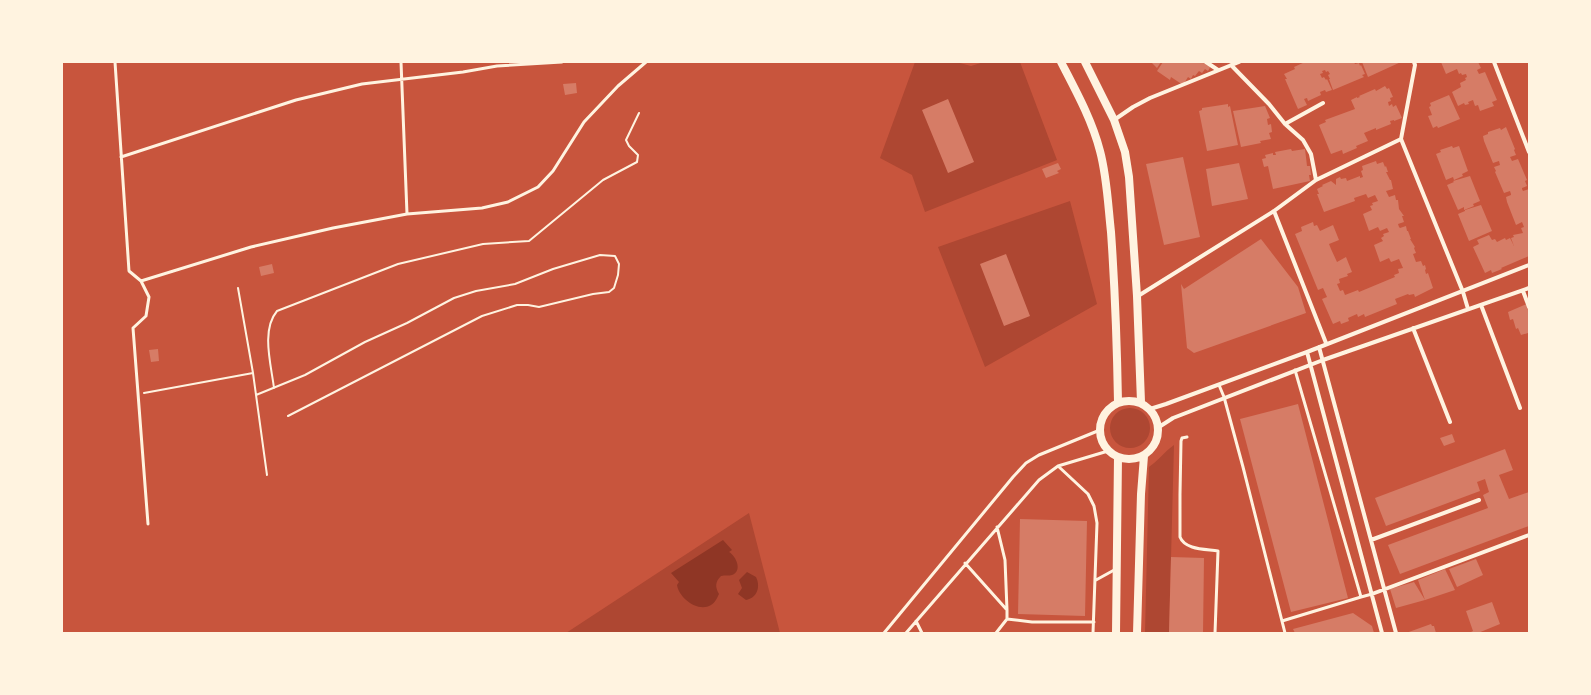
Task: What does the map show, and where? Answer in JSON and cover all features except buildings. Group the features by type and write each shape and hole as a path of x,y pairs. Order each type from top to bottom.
{"main road":[{"path":"1061,62 1093,128 1105,175 1117,322 1118,402"},
{"path":"1085,62 1114,120 1125,152 1137,296 1141,402"},
{"path":"1125,400 1141,402 1150,409 1156,417 1159,427 1156,443 1144,456 1127,459 1118,457 1108,451 1104,444 1100,430 1104,413 1118,402 1125,400"},
{"path":"1137,633 1141,494 1144,456"},
{"path":"1116,633 1118,568 1118,457"}],"street":[{"path":"1206,62 1218,70"},
{"path":"1114,120 1150,98 1239,62"},
{"path":"1414,62 1415,65 1401,139 1463,292 1468,309"},
{"path":"1494,62 1529,152"},
{"path":"1231,65 1269,104 1286,124 1304,140 1311,154 1316,180"},
{"path":"1286,124 1323,103"},
{"path":"1137,296 1274,211 1316,180 1401,139"},
{"path":"1274,211 1326,343"},
{"path":"1150,409 1307,352 1326,343 1463,292 1529,265"},
{"path":"1159,427 1173,418 1295,370 1529,288"},
{"path":"1523,291 1529,307"},
{"path":"1481,305 1520,408"},
{"path":"1413,328 1450,422"},
{"path":"1319,347 1383,590 1396,633"},
{"path":"1307,352 1382,633"},
{"path":"1371,540 1479,500"},
{"path":"1372,594 1529,536"}],"lane":[{"path":"114,62 129,271 142,281 149,297 146,316 133,328 148,524"},
{"path":"401,62 403,80 407,214"},
{"path":"121,157 296,100 362,84 403,80 497,66 562,62"},
{"path":"142,281 251,247 333,228 407,214 482,208 508,202 538,187 553,171 584,122 618,86 646,62"},
{"path":"1295,370 1361,597"},
{"path":"1219,385 1224,397 1285,633"},
{"path":"884,633 1026,463 1039,455 1100,430"},
{"path":"1187,436 1182,438 1181,441 1180,537 1183,543 1188,546 1218,551 1215,633"},
{"path":"906,633 997,526 1039,480 1058,466 1108,451"},
{"path":"1058,466 1088,494 1094,506 1097,523 1093,633"},
{"path":"996,633 1007,619 1005,560 997,526"},
{"path":"965,563 1007,610"},
{"path":"1096,580 1118,568"},
{"path":"1282,621 1372,594"},
{"path":"1007,619 1032,622 1094,622"},
{"path":"916,620 922,633"}],"path":[{"path":"274,388 268,332 270,321 277,311 398,264 483,244 529,240 603,180 637,162 638,155 628,146 626,140 639,113"},
{"path":"256,395 305,374 365,342 407,323 454,298 476,291 515,284 553,269 600,255 615,256 619,264 618,275 614,288 609,292 593,294 539,307 517,305 482,316 288,416"},
{"path":"238,288 253,373 267,475"},
{"path":"139,394 253,373"}],"shaded area":[{"path":"915,62 956,62 971,66 984,62 1020,62 1057,160 925,212 912,175 880,158"},
{"path":"1070,201 1097,304 985,367 938,247"},
{"path":"1134,408 1141,411 1147,417 1150,428 1149,436 1141,445 1134,448 1126,448 1119,445 1111,436 1110,424 1113,417 1122,409"},
{"path":"1174,445 1169,633 1145,633 1149,467"},
{"path":"749,513 780,633 566,633"},
{"path":"723,540 732,550 729,552 736,560 738,567 737,570 732,575 721,576 719,578 716,585 719,594 712,604 706,607 695,606 681,595 677,585 679,582 671,573"},
{"path":"747,572 756,577 758,588 753,597 746,600 738,594 742,588 739,580"}]}
